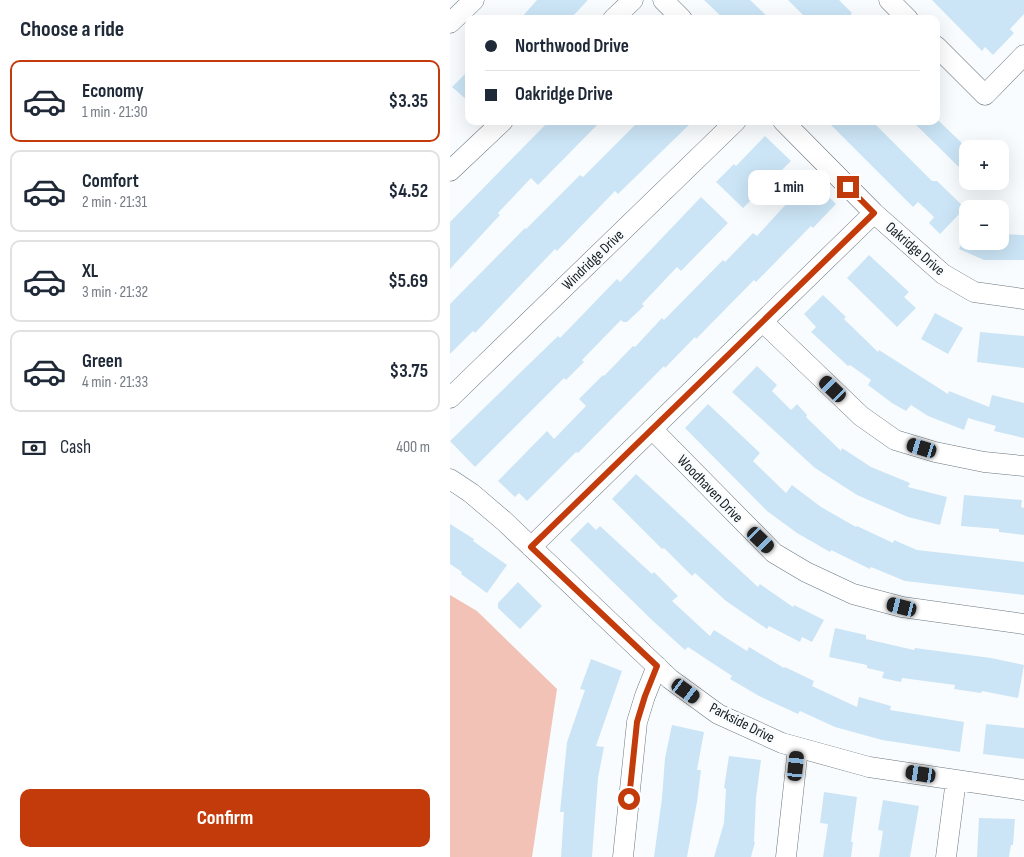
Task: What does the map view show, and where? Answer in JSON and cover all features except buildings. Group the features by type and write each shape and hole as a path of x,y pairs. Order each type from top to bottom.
{"street":[{"path":"450,23 474,0"},
{"path":"617,15 633,0"},
{"path":"663,0 678,15"},
{"path":"889,0 904,15"},
{"path":"940,50 985,95 1024,55"},
{"path":"450,171 499,125"},
{"name":"Windridge Drive","path":"450,398 732,125"},
{"name":"Oakridge Drive","path":"787,125 874,213 943,274 974,292 1024,299"},
{"path":"531,547 874,213"},
{"path":"762,322 861,416 894,440 935,452 984,462 1024,466"},
{"name":"Woodhaven Drive","path":"652,429 774,553 806,572 853,594 902,607 1024,624"},
{"name":"Parkside Drive","path":"450,479 471,493 531,547 670,679 718,714 782,743 869,767 1024,790"},
{"path":"623,857 637,722 657,666"},
{"path":"786,857 798,748"},
{"path":"946,857 956,780"}],"shaded area":[{"path":"450,595 477,611 557,689 532,857 450,857"}],"route":[{"path":"629,799 637,722 657,666 531,547 874,213 848,187"}]}
